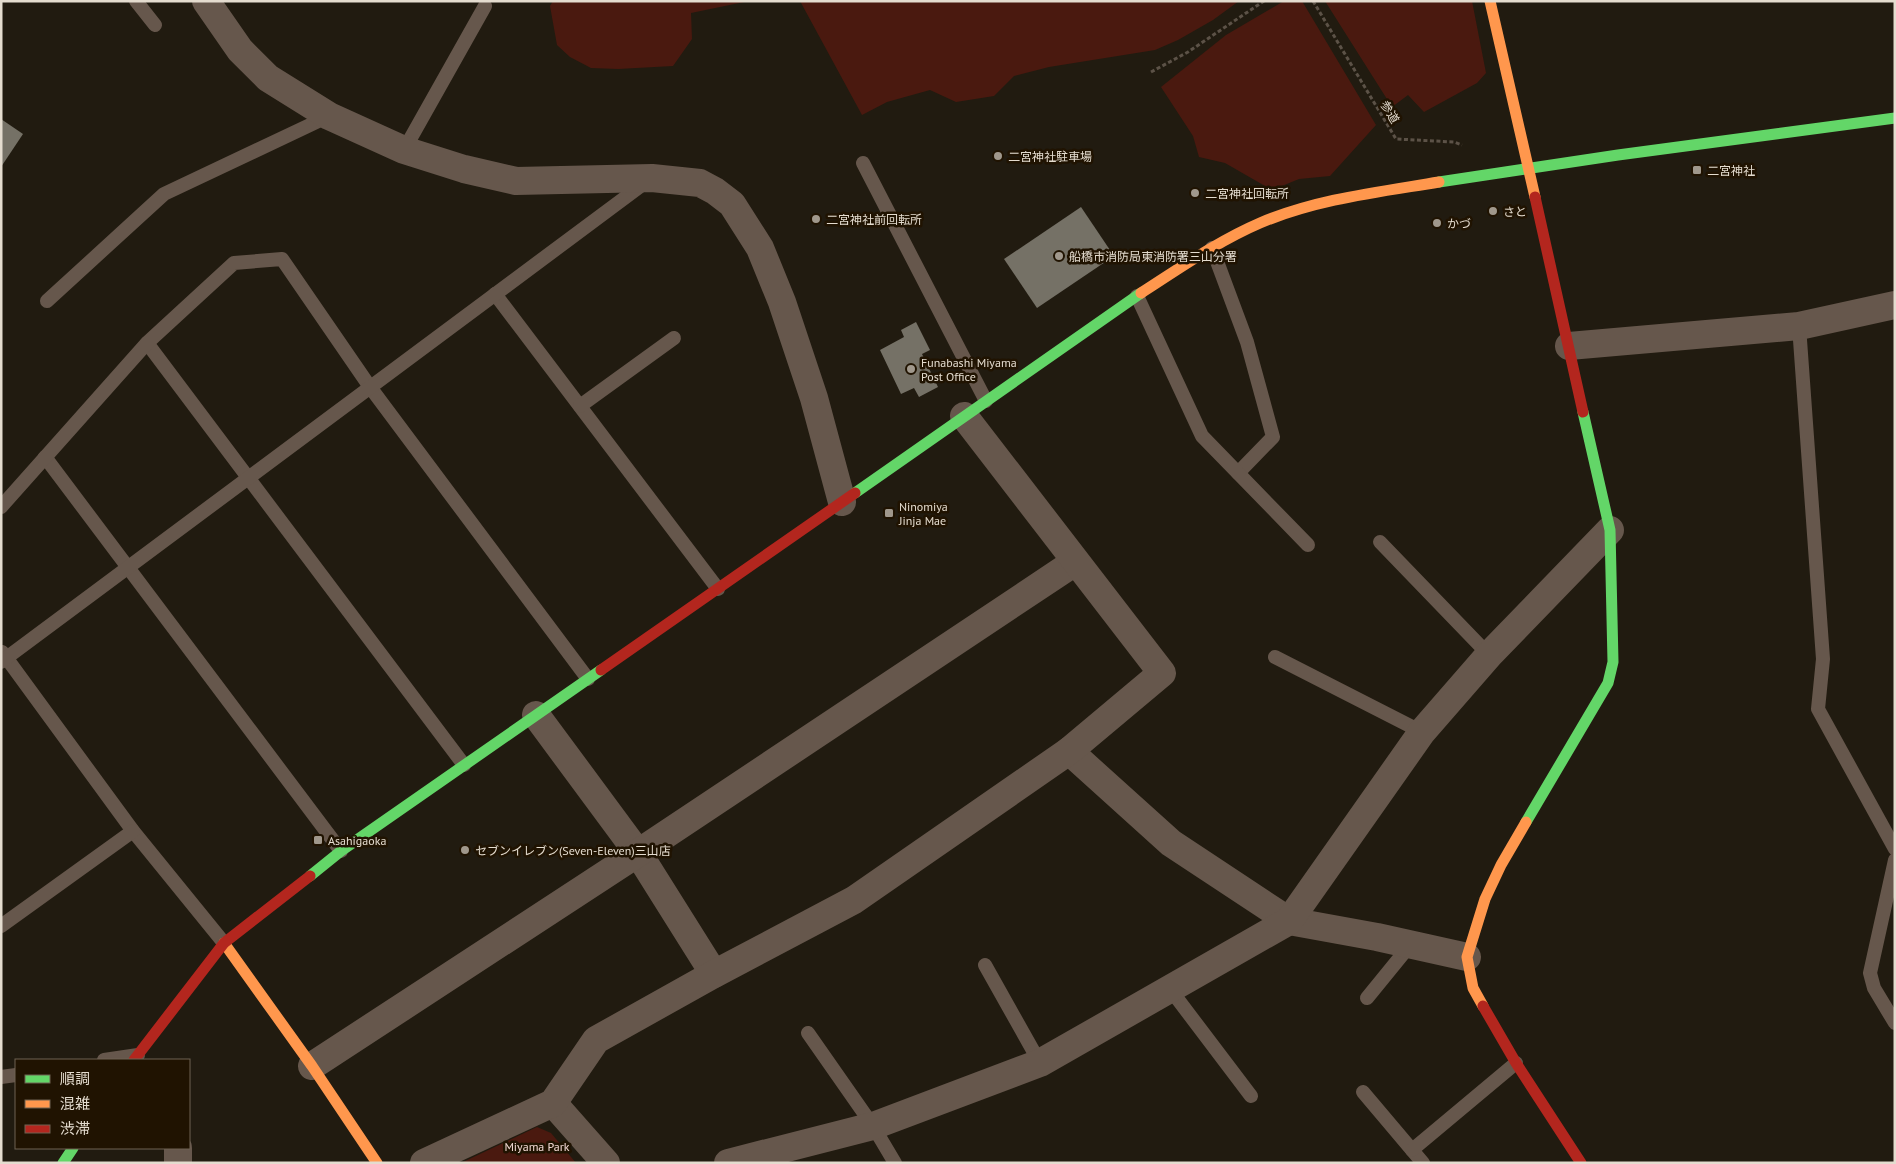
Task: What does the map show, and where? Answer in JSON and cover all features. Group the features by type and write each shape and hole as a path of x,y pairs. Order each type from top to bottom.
{"street":[{"path":"206,1 240,50 268,78 329,116 404,150 464,169 516,181 652,178 700,183 715,191 732,204 760,248 782,302 808,381 842,502"},
{"path":"1490,1 1610,530 1613,662 1608,683 1501,865 1485,899 1467,957 1473,988 1516,1063 1581,1163"},
{"path":"142,1055 224,942 341,851 1138,296 1212,248 1239,233 1304,207 1490,174 1895,118"},
{"path":"1569,346 1799,326 1895,305"},
{"path":"424,1163 554,1103 596,1040 714,974 854,900 1068,751 1162,673 964,416"},
{"path":"733,1162 872,1126 1040,1063 1289,922 1422,732 1489,655 1610,530"},
{"path":"312,1066 638,853 1075,562"},
{"path":"536,715 638,853 714,974"},
{"path":"1068,751 1171,843 1289,922 1411,944 1467,957"},
{"path":"224,942 312,1066 377,1163"},
{"path":"554,1103 606,1163"},
{"path":"63,1163 72,1149"},
{"path":"178,1149 178,1163"}],"lane":[{"path":"136,1 155,26"},
{"path":"404,150 485,6"},
{"path":"47,301 164,194 329,116"},
{"path":"864,163 986,401"},
{"path":"224,942 133,831 3,657 249,478 652,178"},
{"path":"1212,248 1246,342 1273,437 1238,473"},
{"path":"1,506 147,343 234,263 282,259 370,387 588,679"},
{"path":"495,294 718,589"},
{"path":"1138,296 1202,436 1308,545"},
{"path":"1799,326 1823,659 1818,709 1895,849"},
{"path":"580,406 674,338"},
{"path":"147,343 464,765"},
{"path":"45,457 341,851"},
{"path":"1380,542 1489,655"},
{"path":"1275,657 1422,732"},
{"path":"1,926 133,831"},
{"path":"1894,868 1870,973 1874,988 1895,1023"},
{"path":"1367,998 1411,944"},
{"path":"985,965 1040,1063"},
{"path":"1170,989 1251,1096"},
{"path":"808,1033 895,1163"},
{"path":"112,1059 142,1055"},
{"path":"1412,1150 1516,1063"},
{"path":"1,1077 15,1075"},
{"path":"1363,1092 1423,1163"}],"path":[{"path":"1151,72 1188,52 1264,1"},
{"name":"参道","path":"1313,1 1396,139 1454,142 1468,148 1490,174"}],"green space":[{"path":"553,1 749,1 691,13 692,39 673,66 618,69 591,68 570,57 557,45 550,6"},
{"path":"800,1 1239,1 1213,20 1178,40 1155,50 1049,67 1014,76 994,96 956,102 930,90 887,102 862,115"},
{"path":"1284,1 1302,1 1376,125 1330,176 1299,179 1272,190 1225,163 1199,157 1193,136 1161,87 1226,35"},
{"path":"1325,1 1472,1 1486,73 1477,83 1424,112 1408,95 1392,107"},
{"name":"Miyama Park","path":"537,1127 551,1133 576,1163 461,1163"}],"building":[{"path":"1,119 23,134 1,167"},
{"path":"1081,207 1114,256 1037,308 1004,259"},
{"path":"916,322 930,350 922,354 938,387 919,397 914,388 901,394 880,350 904,337 901,330"}],"traffic: fast":[{"path":"1439,182 1618,155 1895,118"},
{"path":"855,493 1141,293"},
{"path":"1526,822 1608,683 1613,662 1610,530 1583,412"},
{"path":"310,876 341,851 601,670"},
{"path":"63,1163 72,1149"}],"traffic: slow":[{"path":"1490,1 1535,197"},
{"path":"1141,293 1199,255 1260,223 1326,202 1439,182"},
{"path":"1483,1006 1473,988 1467,957 1485,899 1501,865 1526,822"},
{"path":"224,943 312,1066 377,1163"}],"traffic: jam":[{"path":"1535,197 1583,412"},
{"path":"601,670 855,493"},
{"path":"135,1059 224,943 310,876"},
{"path":"1483,1006 1516,1063 1581,1163"}],"place":[{"name":"二宮神社駐車場","path":"998,156"},
{"name":"二宮神社","path":"1697,170"},
{"name":"二宮神社回転所","path":"1195,193"},
{"name":"さと","path":"1493,211"},
{"name":"二宮神社前回転所","path":"816,219"},
{"name":"かづ","path":"1437,223"},
{"name":"船橋市消防局東消防署三山分署","path":"1059,256"},
{"name":"Funabashi Miyama Post Office","path":"911,369"},
{"name":"Ninomiya Jinja Mae","path":"889,513"},
{"name":"Asahigaoka","path":"318,840"},
{"name":"セブンイレブン(Seven-Eleven)三山店","path":"465,850"}]}
